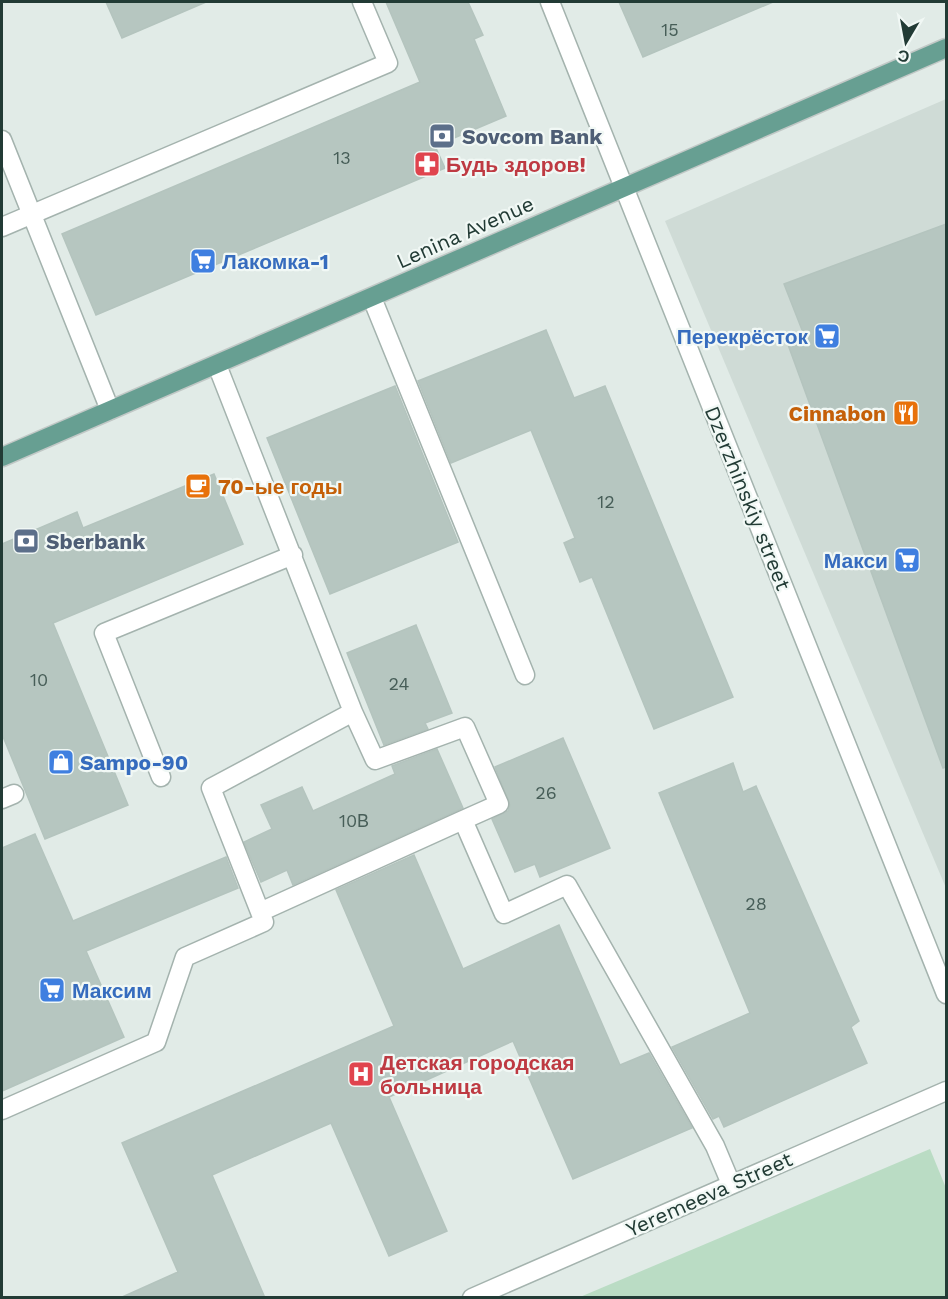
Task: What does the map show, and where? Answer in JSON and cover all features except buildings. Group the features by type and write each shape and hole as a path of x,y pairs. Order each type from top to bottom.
{"main road":[{"name":"Lenina Avenue","path":"2,458 946,48"}],"street":[{"path":"2,227 388,63 362,2"},
{"name":"Dzerzhinskiy street","path":"550,2 946,994"},
{"path":"2,140 110,410"},
{"path":"372,297 525,675"},
{"path":"217,364 353,712 375,760 465,727 498,804 260,912"},
{"path":"161,777 104,633 293,555"},
{"path":"2,1110 156,1042 185,957 264,922 211,788 353,712"},
{"path":"463,820 504,914 567,885 715,1146 731,1184"},
{"name":"Yeremeeva Street","path":"472,1298 946,1091"}],"shaded area":[{"path":"946,99 946,888 665,221"}],"green space":[{"path":"930,1149 946,1188 946,1297 580,1297"}],"place":[{"name":"Sovcom Bank","path":"442,136"},
{"name":"Будь здоров!","path":"427,164"},
{"name":"Лакомка-1","path":"203,261"},
{"name":"Перекрёсток","path":"827,336"},
{"name":"Cinnabon","path":"906,413"},
{"name":"70-ые годы","path":"198,486"},
{"name":"Sberbank","path":"26,541"},
{"name":"Макси","path":"907,560"},
{"name":"Sampo-90","path":"61,762"},
{"name":"Максим","path":"52,990"},
{"name":"Детская городская больница","path":"361,1074"}]}
